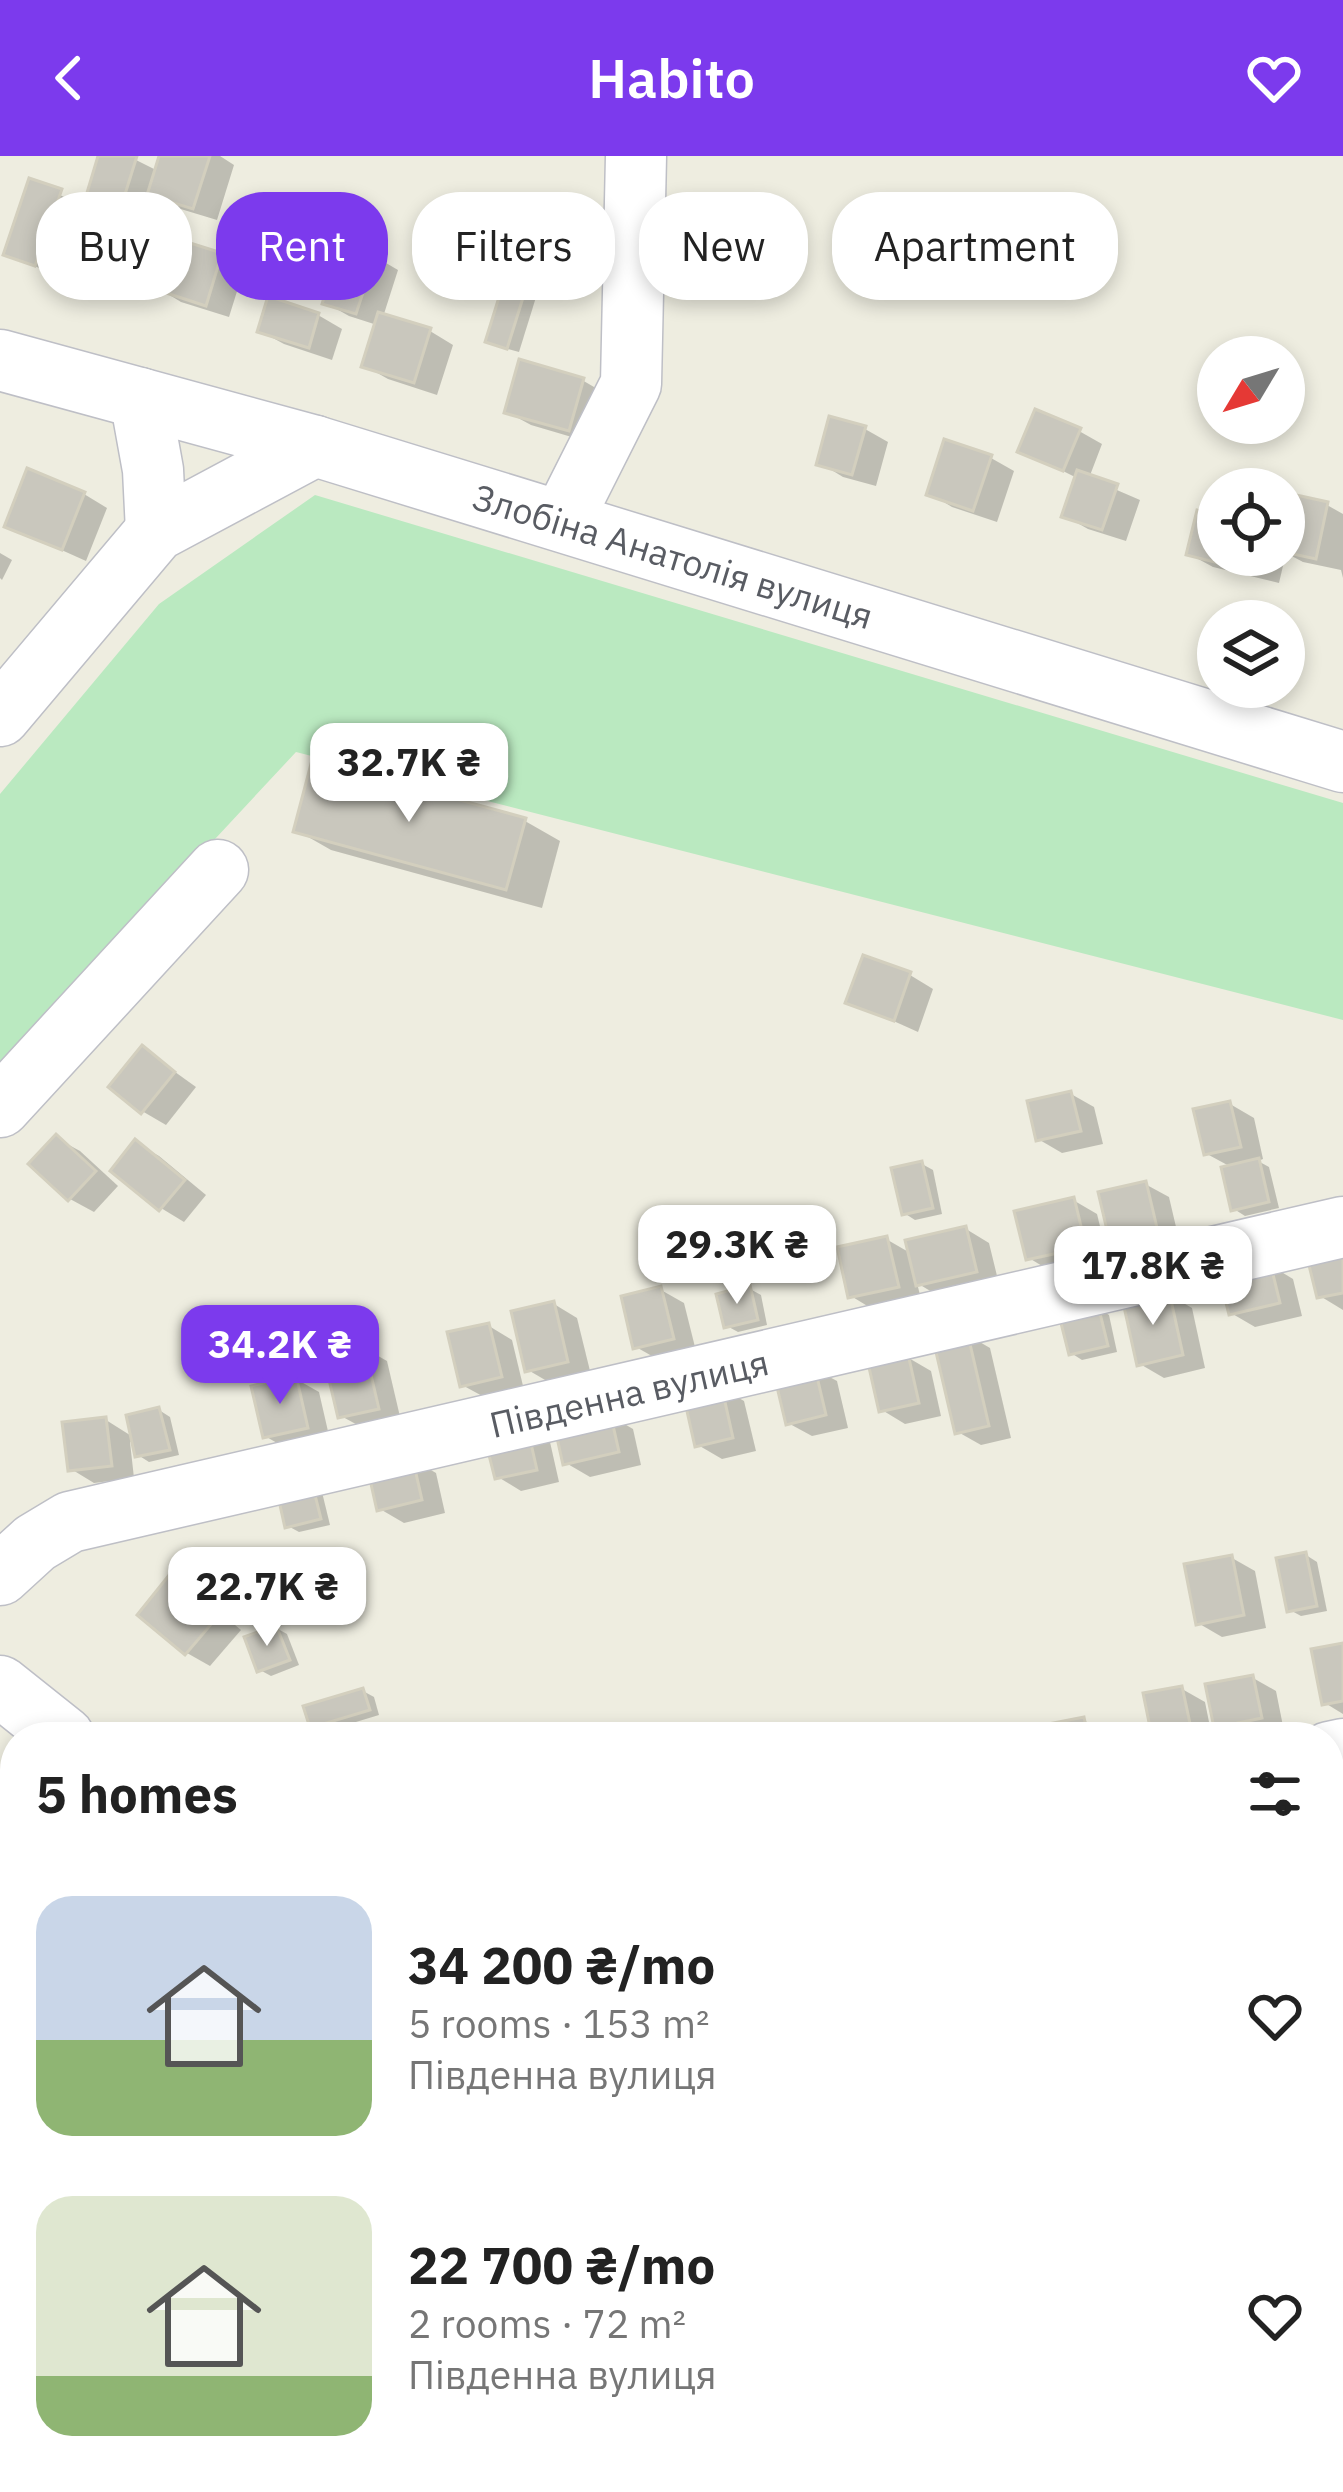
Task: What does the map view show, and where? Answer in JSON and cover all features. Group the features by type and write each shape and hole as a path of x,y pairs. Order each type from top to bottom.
{"street":[{"path":"562,521 631,384 635,156"},
{"name":"Злобіна Анатолія вулиця","path":"0,360 315,446 1343,762"},
{"path":"140,398 153,470 156,531"},
{"path":"0,716 156,531 315,446"},
{"path":"0,1107 218,870"},
{"name":"Південна вулиця","path":"0,1575 35,1543 70,1522 1343,1227"},
{"path":"0,1686 45,1722"}],"green space":[{"path":"315,495 1343,803 1343,1020 296,752 0,1070 0,794 159,604"}],"building":[{"path":"98,156 137,156 126,192 87,192"},
{"path":"159,156 210,156 193,209 192,192 148,192"},
{"path":"29,178 62,189 36,192 35,266 3,255"},
{"path":"192,244 216,251 216,273 206,306 188,300 192,300"},
{"path":"267,300 319,313 309,348 257,332"},
{"path":"323,300 361,300 356,314 322,304"},
{"path":"498,300 522,300 507,349 485,342"},
{"path":"378,312 431,328 414,383 361,367"},
{"path":"519,359 584,378 569,431 504,413"},
{"path":"1035,409 1081,428 1063,471 1017,452"},
{"path":"829,416 866,426 852,475 816,465"},
{"path":"944,439 992,455 973,511 926,495"},
{"path":"27,468 85,492 62,550 4,527"},
{"path":"1077,470 1118,484 1102,530 1061,517"},
{"path":"1305,497 1328,502 1316,559 1305,557"},
{"path":"1197,510 1197,558 1186,555"},
{"path":"312,760 526,818 506,890 293,832"},
{"path":"863,955 911,972 894,1021 845,1003"},
{"path":"142,1045 175,1072 141,1114 108,1087"},
{"path":"1071,1091 1081,1131 1036,1141 1027,1101"},
{"path":"1230,1101 1241,1147 1204,1155 1193,1109"},
{"path":"56,1134 96,1171 68,1201 28,1164"},
{"path":"135,1139 185,1180 159,1211 110,1171"},
{"path":"1259,1158 1269,1202 1231,1211 1221,1167"},
{"path":"922,1161 933,1208 902,1215 891,1168"},
{"path":"1146,1181 1158,1232 1110,1243 1098,1192"},
{"path":"1074,1197 1086,1247 1026,1260 1014,1211"},
{"path":"966,1226 977,1272 916,1286 905,1240"},
{"path":"887,1236 899,1287 848,1298 837,1247"},
{"path":"1343,1245 1343,1293 1317,1298 1306,1253"},
{"path":"1270,1262 1280,1303 1229,1315 1219,1274"},
{"path":"750,1285 758,1320 724,1328 716,1294"},
{"path":"661,1286 674,1339 633,1349 621,1296"},
{"path":"1169,1291 1183,1355 1137,1366 1123,1302"},
{"path":"554,1301 568,1362 525,1372 511,1311"},
{"path":"1098,1305 1108,1346 1069,1355 1059,1315"},
{"path":"489,1323 502,1377 460,1387 447,1332"},
{"path":"967,1331 989,1426 955,1434 933,1339"},
{"path":"364,1345 379,1409 338,1418 323,1354"},
{"path":"908,1354 919,1403 879,1412 868,1363"},
{"path":"814,1364 826,1415 786,1425 774,1374"},
{"path":"296,1375 308,1428 263,1438 251,1386"},
{"path":"721,1384 733,1438 695,1447 683,1393"},
{"path":"159,1407 170,1450 135,1457 126,1415"},
{"path":"610,1412 619,1452 563,1465 554,1424"},
{"path":"106,1417 112,1466 68,1471 62,1422"},
{"path":"527,1426 537,1470 495,1479 484,1435"},
{"path":"412,1456 422,1500 377,1511 367,1466"},
{"path":"311,1479 321,1519 285,1528 276,1487"},
{"path":"1306,1552 1317,1606 1287,1612 1276,1558"},
{"path":"1232,1555 1244,1615 1196,1625 1184,1564"},
{"path":"170,1574 219,1615 185,1655 137,1615"},
{"path":"276,1625 290,1660 257,1672 244,1637"},
{"path":"1343,1643 1343,1701 1322,1705 1311,1649"},
{"path":"1253,1675 1262,1718 1213,1722 1205,1684"},
{"path":"1182,1686 1190,1722 1149,1722 1143,1693"},
{"path":"363,1688 370,1710 330,1722 308,1722 303,1706"}]}
